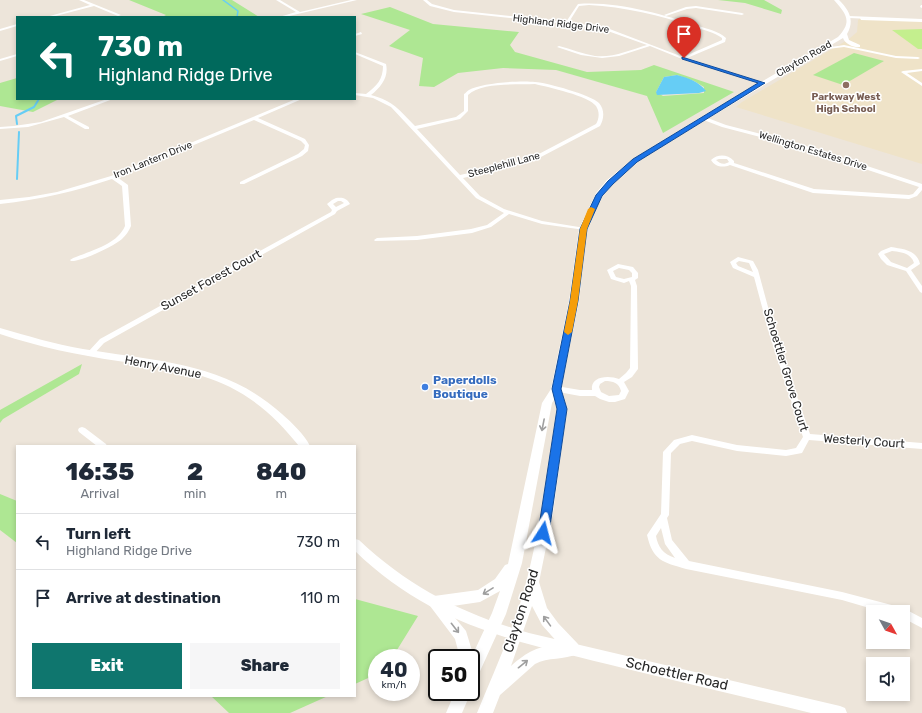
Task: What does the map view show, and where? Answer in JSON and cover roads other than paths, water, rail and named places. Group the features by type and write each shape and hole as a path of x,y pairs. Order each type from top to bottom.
{"main road":[{"path":"836,0 844,7 849,17"},
{"name":"Clayton Road","path":"480,656 493,628 515,563 547,403 556,389 574,301 583,229 599,195 635,160 703,118 835,41 844,34 849,26 849,17"},
{"path":"844,34 847,41 858,46"},
{"name":"Clayton Road","path":"485,713 515,636 534,577 543,533 562,409 556,389"},
{"path":"434,602 480,596 500,583 511,566 515,563"},
{"path":"534,577 535,598 542,614 549,624 573,649"},
{"path":"434,602 461,636 465,649"},
{"path":"494,690 530,659 540,654 573,649"},
{"path":"454,713 459,701"}],"street":[{"path":"81,0 119,15"},
{"path":"278,0 298,12"},
{"path":"284,16 355,0"},
{"name":"Highland Ridge Drive","path":"425,0 431,5 454,12 567,23 616,32 684,58 762,83"},
{"path":"567,23 578,4 586,2 623,6 666,15 713,32 724,38 724,41 684,58"},
{"path":"52,16 94,5"},
{"path":"666,15 687,8 696,7 742,14"},
{"path":"849,17 922,21"},
{"path":"861,19 922,21"},
{"path":"0,30 16,25"},
{"path":"356,35 360,33"},
{"path":"835,41 892,54 920,58"},
{"path":"559,47 593,56 604,57 619,55 650,45"},
{"path":"820,50 844,46 896,57 920,58"},
{"path":"356,53 385,65 384,75 380,86 368,95"},
{"path":"0,60 16,55"},
{"path":"922,70 903,72 922,85"},
{"name":"Steeplehill Lane","path":"414,128 458,118 466,111 466,96 469,92 483,86 536,83 588,99 599,107 601,117 598,124 545,154 511,165 459,177"},
{"path":"356,94 368,95 386,101 394,106 478,197 491,206 507,213 533,221 583,229"},
{"path":"0,128 32,126 108,100"},
{"name":"Iron Lantern Drive","path":"0,202 63,193 113,177 298,100"},
{"path":"63,116 87,128"},
{"path":"242,183 300,155 306,150 307,145 303,140 254,118"},
{"name":"Wellington Estates Drive","path":"703,118 724,126 807,148 922,186"},
{"path":"731,164 813,191 910,197 915,195 922,186"},
{"path":"73,260 118,240 127,232 128,220 125,185 113,177"},
{"name":"Sunset Forest Court","path":"90,354 102,341 333,213 335,210"},
{"path":"377,240 417,238 472,232 489,226 507,213"},
{"path":"908,270 917,264 912,255 891,249 883,252 882,258 895,266 908,270 922,291"},
{"name":"Schoettler Grove Court","path":"756,276 775,340 807,437 799,451 786,453 737,448 692,438 677,442 667,452 665,516 651,535 653,546 661,557 686,565 842,596 874,605"},
{"path":"619,382 629,375 634,369 634,286 632,280"},
{"name":"Henry Avenue","path":"1,332 41,344 90,354 191,370 233,385 272,410 291,428 304,445"},
{"path":"609,379 619,382 625,388 625,395 622,397 609,400 597,393 595,386 600,380 609,379"},
{"path":"556,389 580,393 597,393"},
{"path":"82,430 102,445"},
{"name":"Westerly Court","path":"807,437 922,446"},
{"name":"Schoettler Grove Court","path":"663,518 668,541 686,565"},
{"path":"356,545 388,574 434,602 515,636"},
{"path":"910,617 922,623"},
{"name":"Schoettler Road","path":"515,636 840,713"}],"water":[{"path":"677,75 693,81 706,91 699,93 657,95 656,92 664,77"}],"waterway":[{"path":"223,0 238,11 237,16"},
{"path":"17,124 16,116 34,107 38,100"},
{"path":"17,179 19,132"}],"place":[{"name":"Parkway West High School","path":"846,85"},
{"name":"Paperdolls Boutique","path":"425,387"}]}
